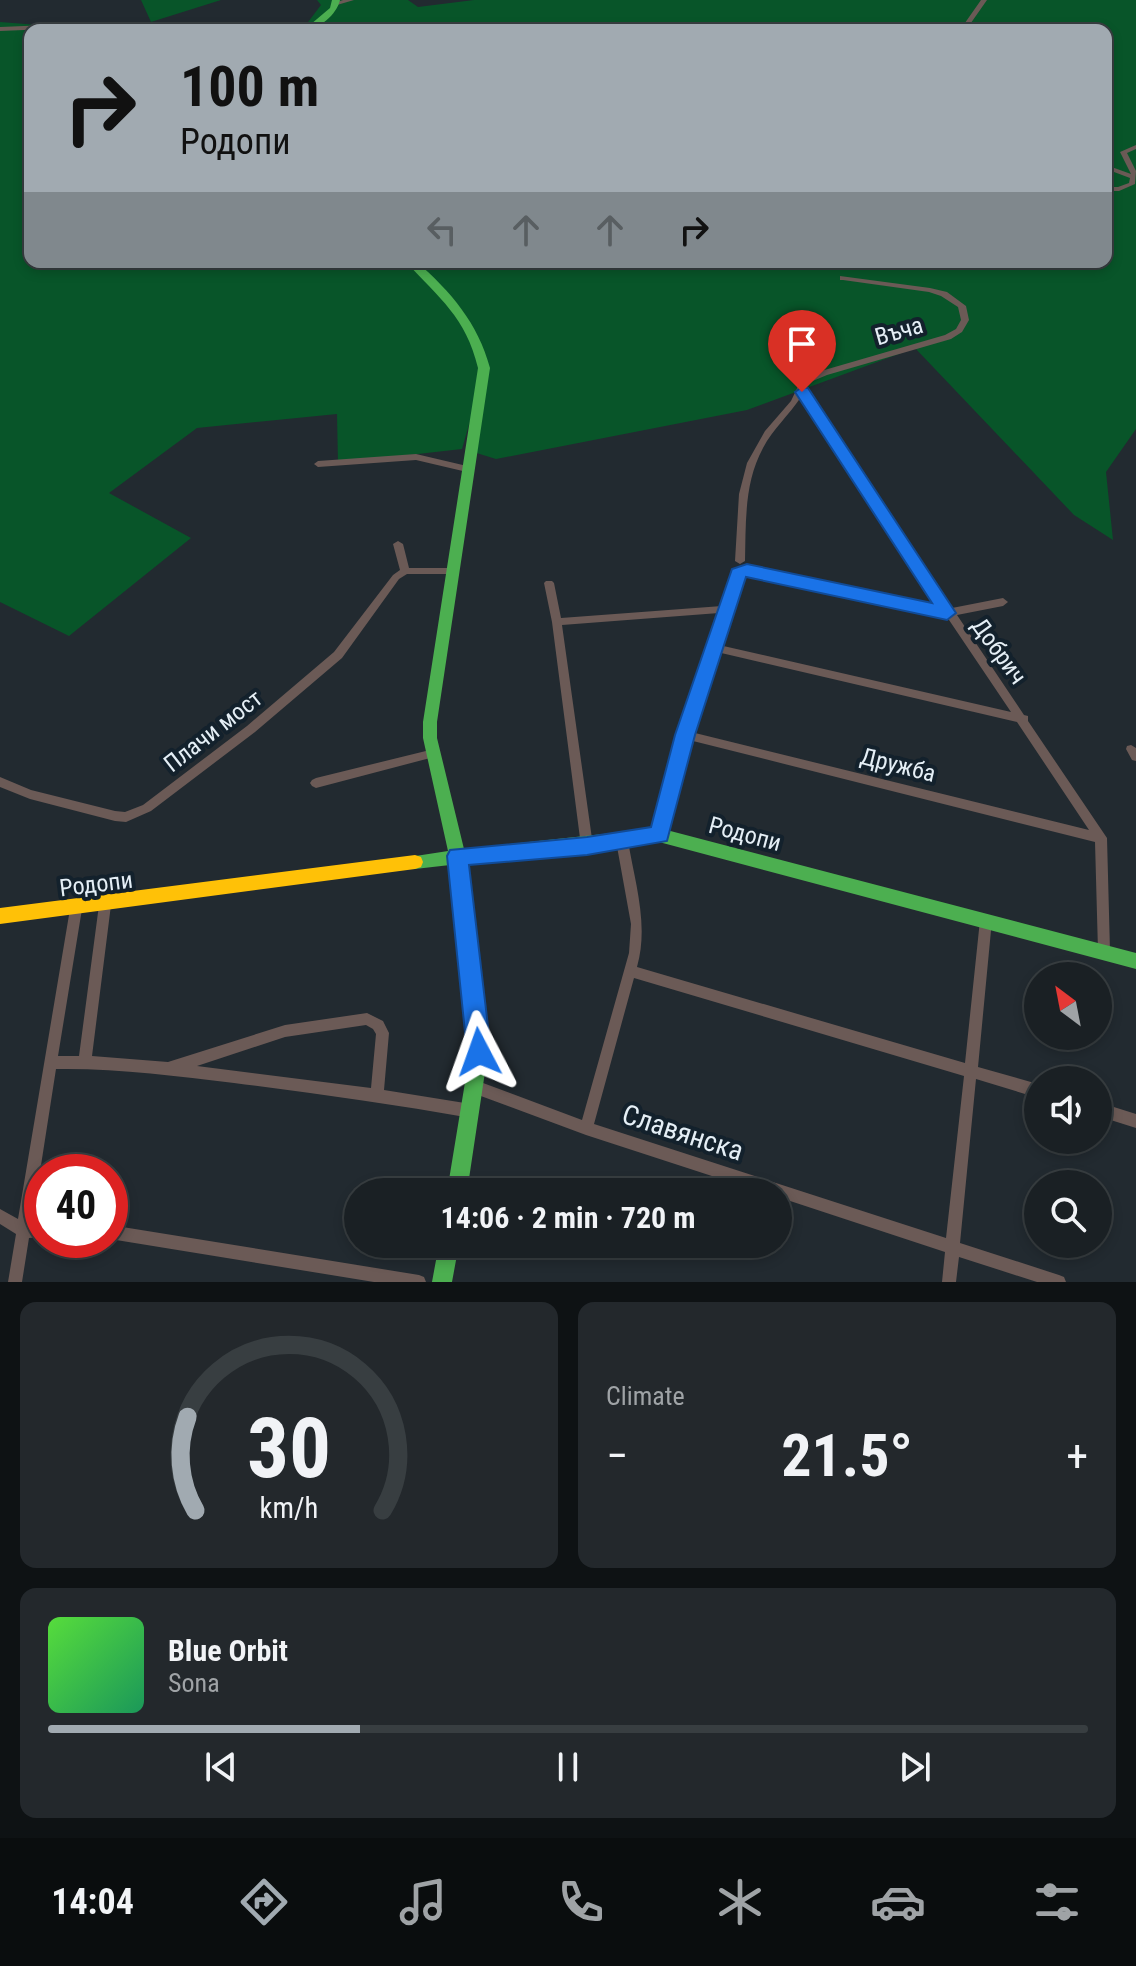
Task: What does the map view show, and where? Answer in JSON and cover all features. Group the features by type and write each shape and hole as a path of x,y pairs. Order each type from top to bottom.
{"street":[{"path":"967,24 984,0"},
{"path":"315,24 341,1"},
{"path":"0,29 24,29"},
{"path":"1135,178 1123,152 1136,147"},
{"path":"1112,169 1135,178"},
{"path":"1112,189 1127,188 1135,178"},
{"path":"417,268 467,323 481,349 484,368 450,571 430,722 457,856 479,1052 459,1178"},
{"name":"Въча","path":"659,835 685,735 740,566 742,496 747,471 768,433 802,392 804,382 815,376 948,337 959,330 965,320 962,306 944,294 843,278"},
{"name":"Добрич","path":"802,392 947,613 1024,719 1101,838"},
{"path":"318,464 416,457 467,469"},
{"path":"398,544 405,571 450,571"},
{"path":"740,566 947,613 1003,602"},
{"name":"Плачи мост","path":"0,782 30,794 115,816 126,817 147,808 251,729 338,655 396,577 405,571"},
{"path":"549,583 587,846"},
{"path":"557,622 727,609"},
{"path":"714,648 1024,719"},
{"name":"Дружба","path":"685,735 1101,838"},
{"path":"316,783 434,753"},
{"name":"Родопи","path":"0,916 76,909 457,856 587,846 659,835 1136,961"},
{"path":"1101,838 1104,951"},
{"path":"586,1128 631,971 637,924 622,841"},
{"path":"85,1061 105,905"},
{"path":"37,1154 76,909"},
{"path":"949,1282 986,920"},
{"path":"631,971 1024,1087"},
{"path":"167,1068 285,1031 367,1019 378,1025 383,1033 377,1094"},
{"path":"51,1063 85,1061 167,1068 377,1094 471,1111"},
{"name":"Славянска","path":"475,1087 586,1128 1059,1282"},
{"path":"1112,1113 1136,1121"},
{"path":"0,1216 24,1230"},
{"path":"128,1235 419,1282"},
{"path":"15,1282 24,1236"},
{"path":"442,1282 446,1258"}],"green space":[{"path":"141,0 221,0 151,22"},
{"path":"317,0 408,0 418,7 474,0 1136,0 1136,429 1106,472 1113,540 1074,515 915,348 747,410 496,459 470,451 480,386 462,449 338,463 337,414 197,428 109,493 191,538 69,636 0,602 0,22 26,24 24,268 1112,268 1112,24 307,24 321,5"}],"traffic: fast":[{"path":"315,24 334,9 336,0"},
{"path":"418,268 436,284 466,322 484,368 430,722 430,738 457,856 479,1052 459,1178"},
{"path":"415,862 659,835 1136,961"},
{"path":"442,1282 446,1258"}],"traffic: slow":[{"path":"0,916 415,862"}],"route":[{"path":"479,1052 457,856 587,846 659,835 685,735 738,573 747,570 947,613 802,392"}]}
